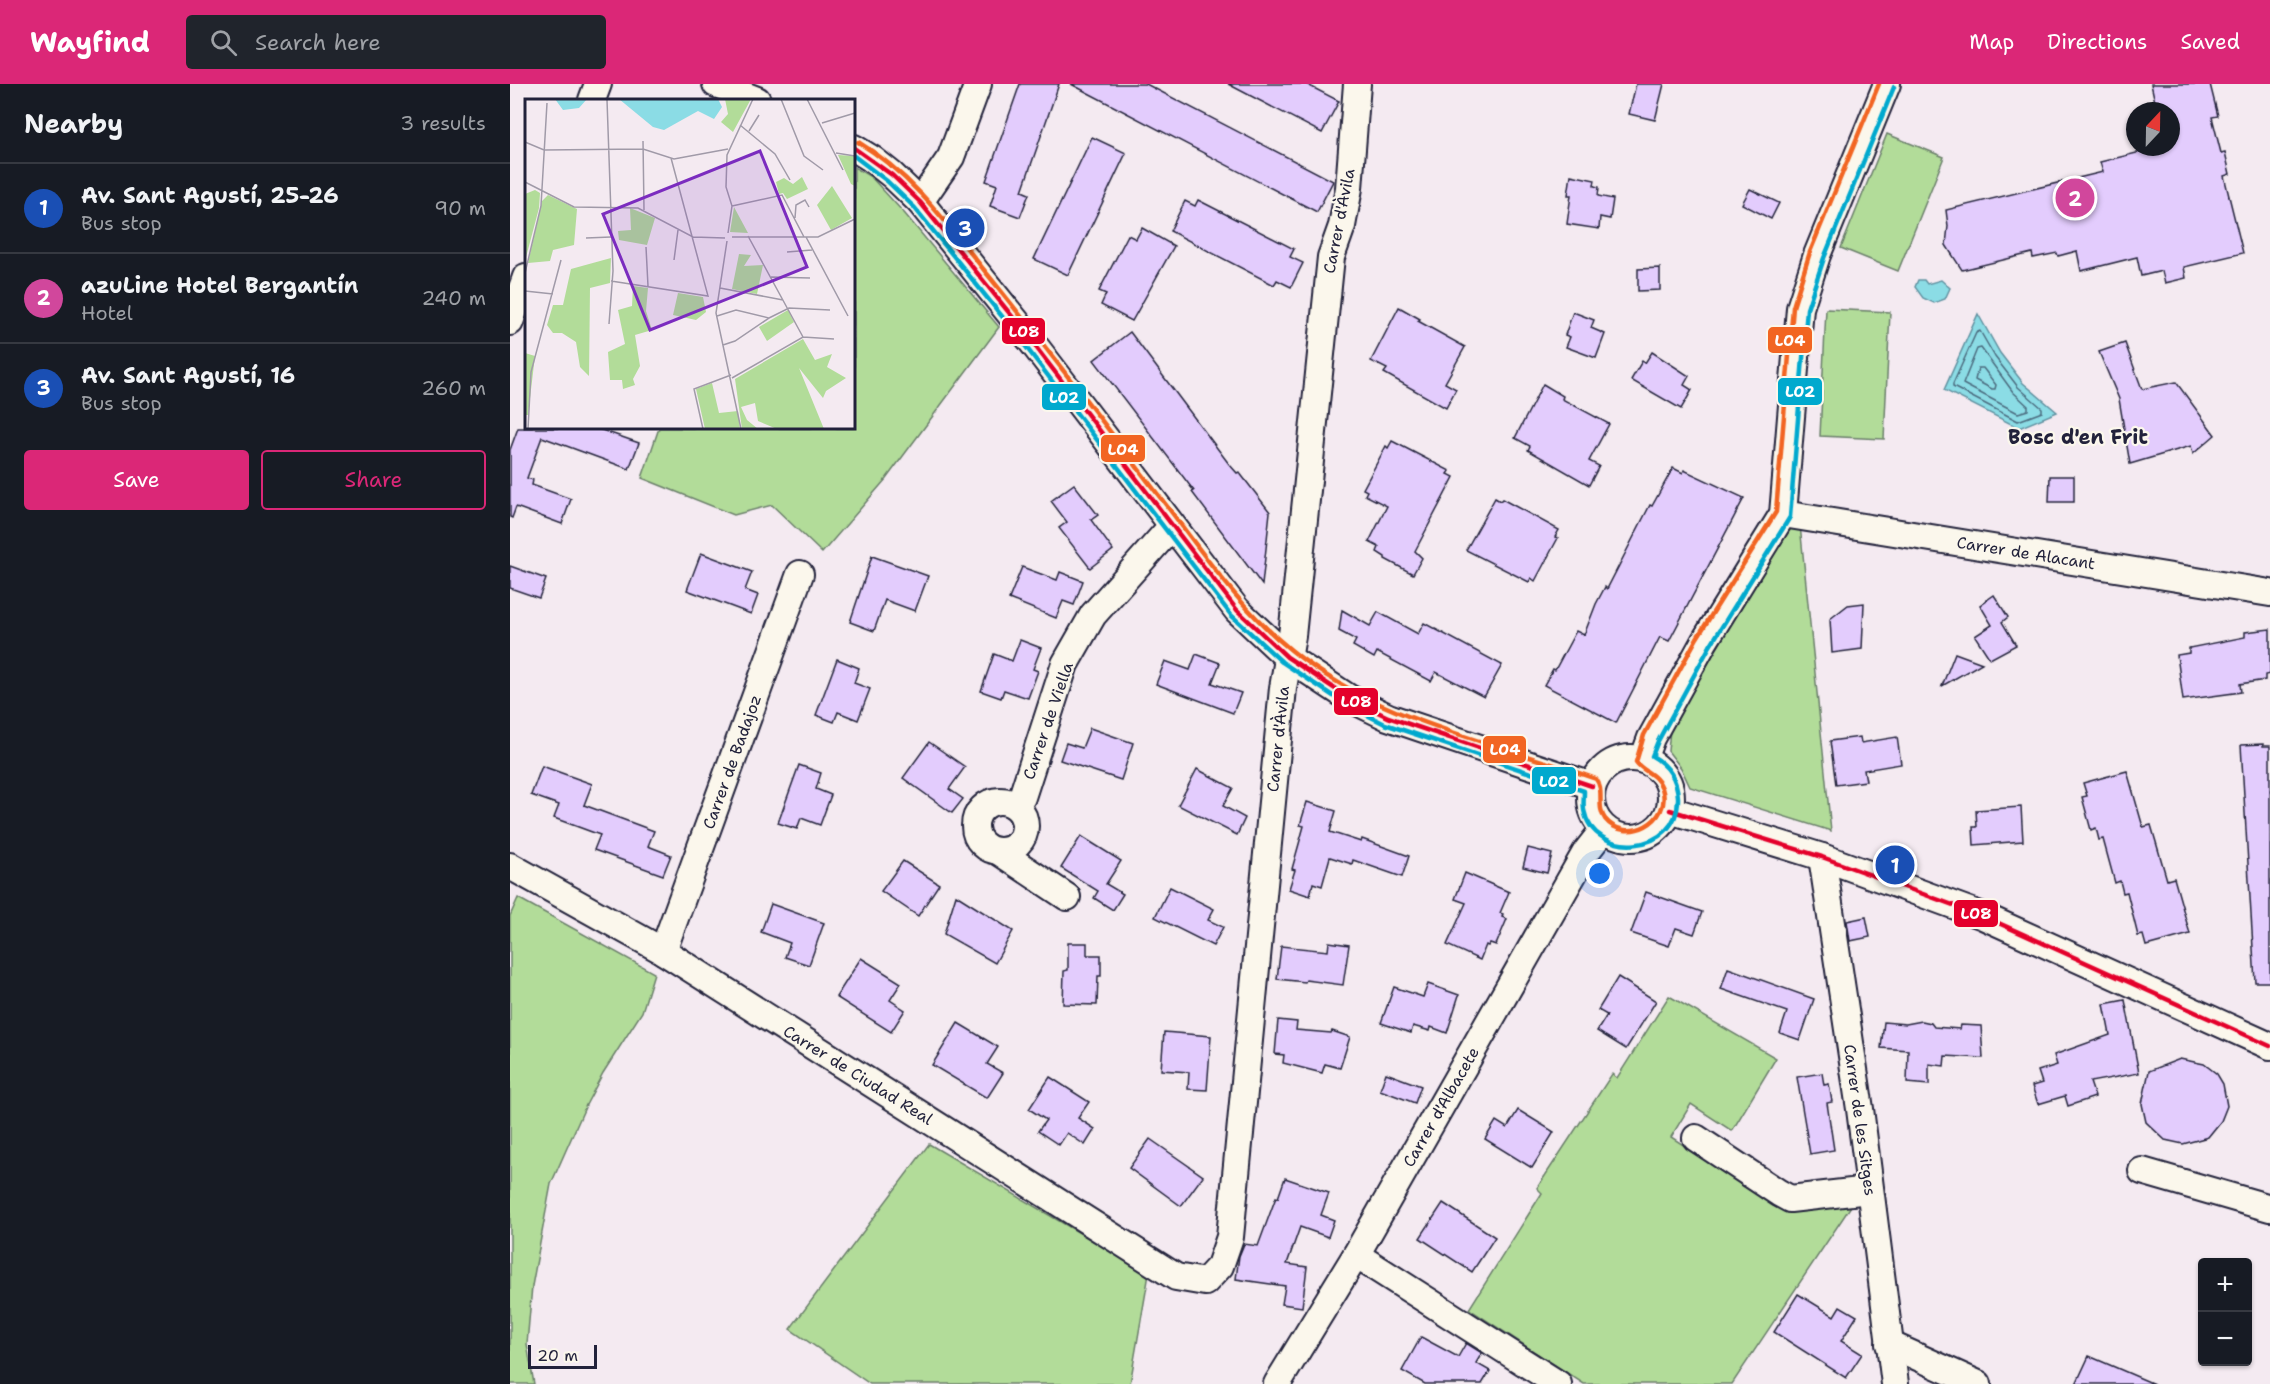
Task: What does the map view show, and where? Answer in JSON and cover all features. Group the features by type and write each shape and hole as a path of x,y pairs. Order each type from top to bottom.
{"street":[{"path":"592,99 598,84"},
{"path":"716,84 754,99"},
{"path":"920,202 951,157 978,84"},
{"name":"Carrer d'Àvila","path":"1205,1282 1220,1266 1230,1238 1287,657 1292,636 1331,257 1342,226 1348,188 1357,84"},
{"path":"1643,760 1651,738 1704,642 1783,514 1800,308 1817,255 1887,84"},
{"path":"855,149 885,170 920,202 1019,325 1237,610 1287,657 1349,698 1388,717 1592,786"},
{"path":"510,322 525,280"},
{"name":"Carrer de Alacant","path":"1783,514 2270,593"},
{"name":"Carrer de Viella","path":"1016,806 1022,796 1065,664 1093,615 1172,526"},
{"name":"Carrer de Badajoz","path":"663,951 800,574"},
{"path":"1632,758 1643,760 1657,767 1666,779 1671,794 1670,810 1656,830 1642,837 1619,837 1605,829 1592,810 1590,802 1592,786 1603,768 1612,762 1632,758"},
{"path":"998,851 1007,851 1014,847 1024,835 1024,819 1016,806 1000,801 991,802 984,807 975,821 975,829 983,844 998,851 1067,897"},
{"path":"1670,810 1822,857 1983,916 2270,1046"},
{"name":"Carrer d'Albacete","path":"1277,1384 1356,1255 1586,852 1605,829"},
{"name":"Carrer de les Sitges","path":"1822,857 1860,1109 1895,1384"},
{"name":"Carrer de Ciudad Real","path":"510,866 663,951 1176,1277 1205,1282"},
{"path":"1696,1138 1790,1198 1869,1190"},
{"path":"2142,1171 2270,1208"},
{"path":"1356,1255 1558,1384"},
{"path":"1889,1344 1978,1384"}],"green space":[{"path":"1887,134 1944,157 1898,271 1841,248"},
{"path":"855,168 871,177 905,214 999,327 886,479 822,553 772,505 734,515 642,478 659,429 855,429"},
{"path":"1826,309 1890,312 1884,439 1820,436"},
{"path":"1800,525 1831,831 1690,787 1681,768 1668,751 1670,730 1787,527"},
{"path":"518,898 654,973 642,1012 603,1073 586,1105 551,1184 532,1286 527,1344 534,1384 510,1384 510,916"},
{"path":"1669,996 1776,1058 1732,1131 1691,1104 1671,1137 1772,1203 1853,1203 1732,1384 1584,1384 1469,1309 1542,1193 1537,1188 1612,1074 1617,1078"},
{"path":"929,1144 1149,1274 1130,1384 870,1384 790,1329"}],"water":[{"path":"1918,280 1924,280 1927,284 1941,280 1950,288 1945,299 1934,303 1923,298 1915,287"},
{"path":"1978,314 2000,353 2023,383 2057,412 2019,428 1944,390"}],"building":[{"path":"1020,84 1059,84 1022,191 1029,194 1020,217 990,206 997,185 986,181"},
{"path":"1071,84 1146,84 1333,181 1317,212"},
{"path":"1228,84 1306,84 1339,101 1322,133"},
{"path":"1636,84 1664,84 1655,120 1629,114"},
{"path":"2151,84 2210,84 2218,116 2212,117 2221,153 2225,152 2230,174 2224,176 2243,253 2184,267 2186,278 2165,283 2162,271 2141,276 2137,257 2081,271 2077,251 2058,256 2057,253 2033,258 2032,253 1962,270 1946,245 1948,226 1946,210 2103,172 2100,162 2126,156 2180,156 2180,102 2155,102"},
{"path":"1092,137 1126,153 1068,275 1034,259"},
{"path":"1571,175 1595,180 1594,186 1599,187 1598,196 1613,199 1610,219 1600,217 1599,229 1567,224"},
{"path":"1750,189 1779,203 1771,219 1742,204"},
{"path":"1198,200 1294,249 1290,257 1303,263 1291,287 1277,280 1274,285 1170,231 1185,201 1195,206"},
{"path":"1142,228 1174,246 1132,321 1101,305 1106,294 1099,291 1128,235 1136,239"},
{"path":"1660,268 1660,290 1638,291 1638,269"},
{"path":"1399,307 1420,319 1418,321 1465,347 1445,383 1456,389 1446,408 1384,373 1387,369 1371,361"},
{"path":"1573,312 1594,320 1591,328 1605,334 1596,358 1566,347 1570,337 1565,335"},
{"path":"1130,332 1229,464 1237,473 1239,472 1270,512 1262,585 1094,360"},
{"path":"2125,343 2142,389 2176,382 2215,435 2193,454 2191,446 2130,464 2119,399 2099,352"},
{"path":"1652,352 1689,376 1684,385 1692,390 1681,409 1631,380 1642,361 1645,363"},
{"path":"1543,384 1563,396 1562,399 1609,424 1589,461 1599,466 1589,485 1528,450 1530,446 1515,438"},
{"path":"518,428 599,429 639,443 629,469 542,437 527,478 533,480 532,485 571,499 562,524 516,507 512,518 510,517 510,450"},
{"path":"1392,441 1450,471 1448,474 1454,477 1415,551 1422,558 1413,574 1385,559 1377,552 1379,547 1369,542 1387,506 1365,495 1367,491 1363,489 1386,446 1388,448"},
{"path":"1673,468 1683,473 1684,470 1744,498 1669,641 1660,637 1616,723 1544,685 1553,669 1555,670 1576,631 1584,635 1605,587 1607,589 1650,505 1652,506"},
{"path":"2050,476 2074,476 2074,502 2049,502"},
{"path":"1074,484 1098,515 1091,520 1113,550 1090,568 1059,528 1067,522 1051,501"},
{"path":"1495,498 1500,501 1502,499 1559,530 1555,537 1558,538 1535,581 1531,578 1529,582 1466,550"},
{"path":"701,553 752,572 745,590 758,595 751,614 687,590"},
{"path":"872,556 928,576 915,611 885,600 874,631 850,622"},
{"path":"510,566 546,579 539,598 510,588"},
{"path":"1022,567 1057,580 1060,572 1083,581 1074,605 1063,601 1056,618 1009,599"},
{"path":"1994,595 2008,617 2002,622 2016,645 1990,659 1975,636 1992,625 1980,605"},
{"path":"1864,603 1862,649 1832,653 1830,619 1848,605"},
{"path":"1342,610 1370,626 1378,612 1418,634 1424,623 1502,665 1484,697 1436,672 1431,681 1377,652 1374,658 1353,646 1356,640 1339,631"},
{"path":"2270,629 2270,674 2265,675 2265,680 2240,684 2241,692 2183,700 2177,655 2189,653 2189,648 2245,637 2245,632"},
{"path":"1020,640 1041,648 1033,669 1038,671 1028,698 1004,690 1001,698 981,691 994,654 1012,661"},
{"path":"1955,653 1982,663 1942,686"},
{"path":"1196,654 1220,663 1212,683 1241,693 1233,713 1156,684 1165,661 1190,670"},
{"path":"837,659 859,668 854,683 870,689 858,720 838,712 834,722 816,715"},
{"path":"1090,728 1133,743 1121,780 1060,760 1066,743 1082,748"},
{"path":"1860,737 1861,743 1897,737 1901,764 1864,770 1866,781 1836,785 1830,741"},
{"path":"929,742 965,767 949,789 963,799 952,813 903,778"},
{"path":"2263,744 2263,746 2270,746 2270,982 2255,982 2241,745"},
{"path":"799,765 821,773 816,789 831,795 820,825 801,818 797,829 778,823"},
{"path":"542,766 592,784 584,805 654,831 648,846 671,855 663,875 594,850 600,835 554,818 559,805 531,795"},
{"path":"1197,769 1233,788 1223,806 1245,818 1237,835 1178,805"},
{"path":"2127,771 2143,827 2151,825 2167,880 2174,878 2190,934 2146,946 2143,935 2138,936 2127,892 2123,893 2120,881 2115,883 2103,839 2099,840 2096,828 2091,830 2082,797 2087,796 2083,783"},
{"path":"1307,802 1336,811 1330,832 1361,842 1362,839 1409,856 1402,877 1353,860 1352,864 1330,857 1322,886 1313,883 1310,896 1289,889 1304,826 1300,825"},
{"path":"2021,807 2023,841 1974,845 1973,827 1977,827 1976,810"},
{"path":"1081,836 1121,861 1106,884 1123,894 1113,910 1094,898 1098,891 1061,868"},
{"path":"1528,848 1552,854 1547,873 1523,867"},
{"path":"903,861 939,884 918,916 881,891"},
{"path":"1465,873 1509,892 1500,913 1507,919 1496,945 1490,943 1486,945 1480,960 1447,945 1466,903 1455,899"},
{"path":"1170,887 1214,909 1208,920 1223,927 1213,946 1155,917"},
{"path":"1646,892 1702,912 1694,934 1676,928 1669,946 1631,933"},
{"path":"956,895 1013,931 995,963 944,934"},
{"path":"771,904 824,923 809,965 785,957 790,943 761,932"},
{"path":"1866,917 1870,937 1850,941 1847,921"},
{"path":"1329,942 1349,945 1343,985 1277,979 1281,946 1328,951"},
{"path":"1068,943 1087,943 1087,955 1101,955 1097,1005 1063,1004 1064,971 1068,970"},
{"path":"861,958 901,983 890,1000 905,1010 891,1032 836,997"},
{"path":"1728,968 1814,999 1800,1040 1780,1033 1787,1012 1721,989"},
{"path":"1618,977 1656,1001 1626,1049 1597,1031 1607,1015 1598,1010"},
{"path":"1428,984 1459,995 1447,1033 1431,1027 1430,1031 1413,1026 1411,1033 1381,1023 1394,987 1423,997"},
{"path":"2125,1000 2139,1073 2090,1082 2095,1097 2068,1106 2065,1096 2038,1104 2032,1086 2042,1083 2038,1071 2057,1065 2054,1055 2110,1035 2104,1004"},
{"path":"1278,1020 1297,1022 1296,1030 1331,1033 1332,1031 1350,1037 1340,1068 1325,1064 1322,1073 1283,1063 1284,1055 1275,1054"},
{"path":"1922,1021 1931,1023 1934,1027 1960,1029 1961,1025 1981,1026 1983,1058 1945,1056 1944,1066 1929,1064 1929,1085 1907,1083 1908,1050 1881,1048 1884,1022 1906,1024"},
{"path":"958,1023 998,1047 987,1064 1003,1073 987,1098 932,1065"},
{"path":"1164,1032 1211,1036 1207,1090 1188,1089 1189,1072 1161,1070"},
{"path":"2180,1059 2204,1064 2217,1074 2223,1084 2227,1106 2221,1121 2208,1137 2183,1144 2165,1140 2146,1122 2142,1104 2149,1071"},
{"path":"1386,1073 1421,1086 1415,1103 1380,1090"},
{"path":"1822,1073 1824,1085 1829,1084 1832,1102 1827,1103 1834,1150 1810,1154 1797,1077"},
{"path":"1050,1077 1089,1102 1078,1118 1095,1129 1085,1145 1067,1133 1059,1145 1038,1131 1046,1120 1029,1109"},
{"path":"1518,1110 1554,1132 1532,1168 1485,1139 1496,1121 1507,1128"},
{"path":"1150,1139 1203,1176 1181,1206 1129,1168"},
{"path":"1285,1178 1329,1193 1321,1215 1334,1220 1328,1237 1300,1227 1287,1264 1307,1267 1302,1307 1282,1304 1285,1286 1236,1279 1239,1256 1244,1244 1258,1246"},
{"path":"1443,1203 1495,1237 1472,1272 1420,1238"},
{"path":"1798,1294 1834,1316 1840,1306 1857,1316 1841,1341 1862,1354 1846,1378 1774,1332"},
{"path":"1421,1337 1458,1357 1466,1343 1482,1353 1476,1363 1490,1371 1482,1384 1425,1384 1402,1371"},
{"path":"2089,1356 2154,1384 2076,1384"}],"transit line":[{"name":"L04","path":"858,142 895,169 927,200 1052,356 1223,580 1272,634 1325,674 1361,695 1398,712 1477,741 1596,779 1599,783 1601,809 1605,819 1614,827 1635,830 1654,820 1661,811 1664,800 1660,783 1636,762 1644,735 1697,638 1776,512 1793,307 1810,252 1879,84"},
{"name":"L02","path":"855,157 887,181 914,207 1013,330 1231,615 1282,662 1345,704 1385,724 1584,791 1584,810 1591,826 1603,837 1618,843 1635,844 1652,840 1665,831 1675,817 1678,797 1674,778 1667,768 1652,756 1710,646 1790,517 1807,309 1824,258 1894,87"},
{"name":"L08","path":"855,149 892,175 920,202 1019,325 1237,610 1287,657 1349,698 1388,717 1592,786"},
{"name":"L08","path":"1670,810 1822,857 1983,916 2270,1046"}],"place":[{"name":"azuLine Hotel Bergantín","path":"2075,198"},
{"name":"Av. Sant Agustí, 16","path":"965,228"},
{"name":"Av. Sant Agustí, 25-26","path":"1895,865"}],"district":[{"name":"Bosc d'en Frit","path":"2078,437"}]}
